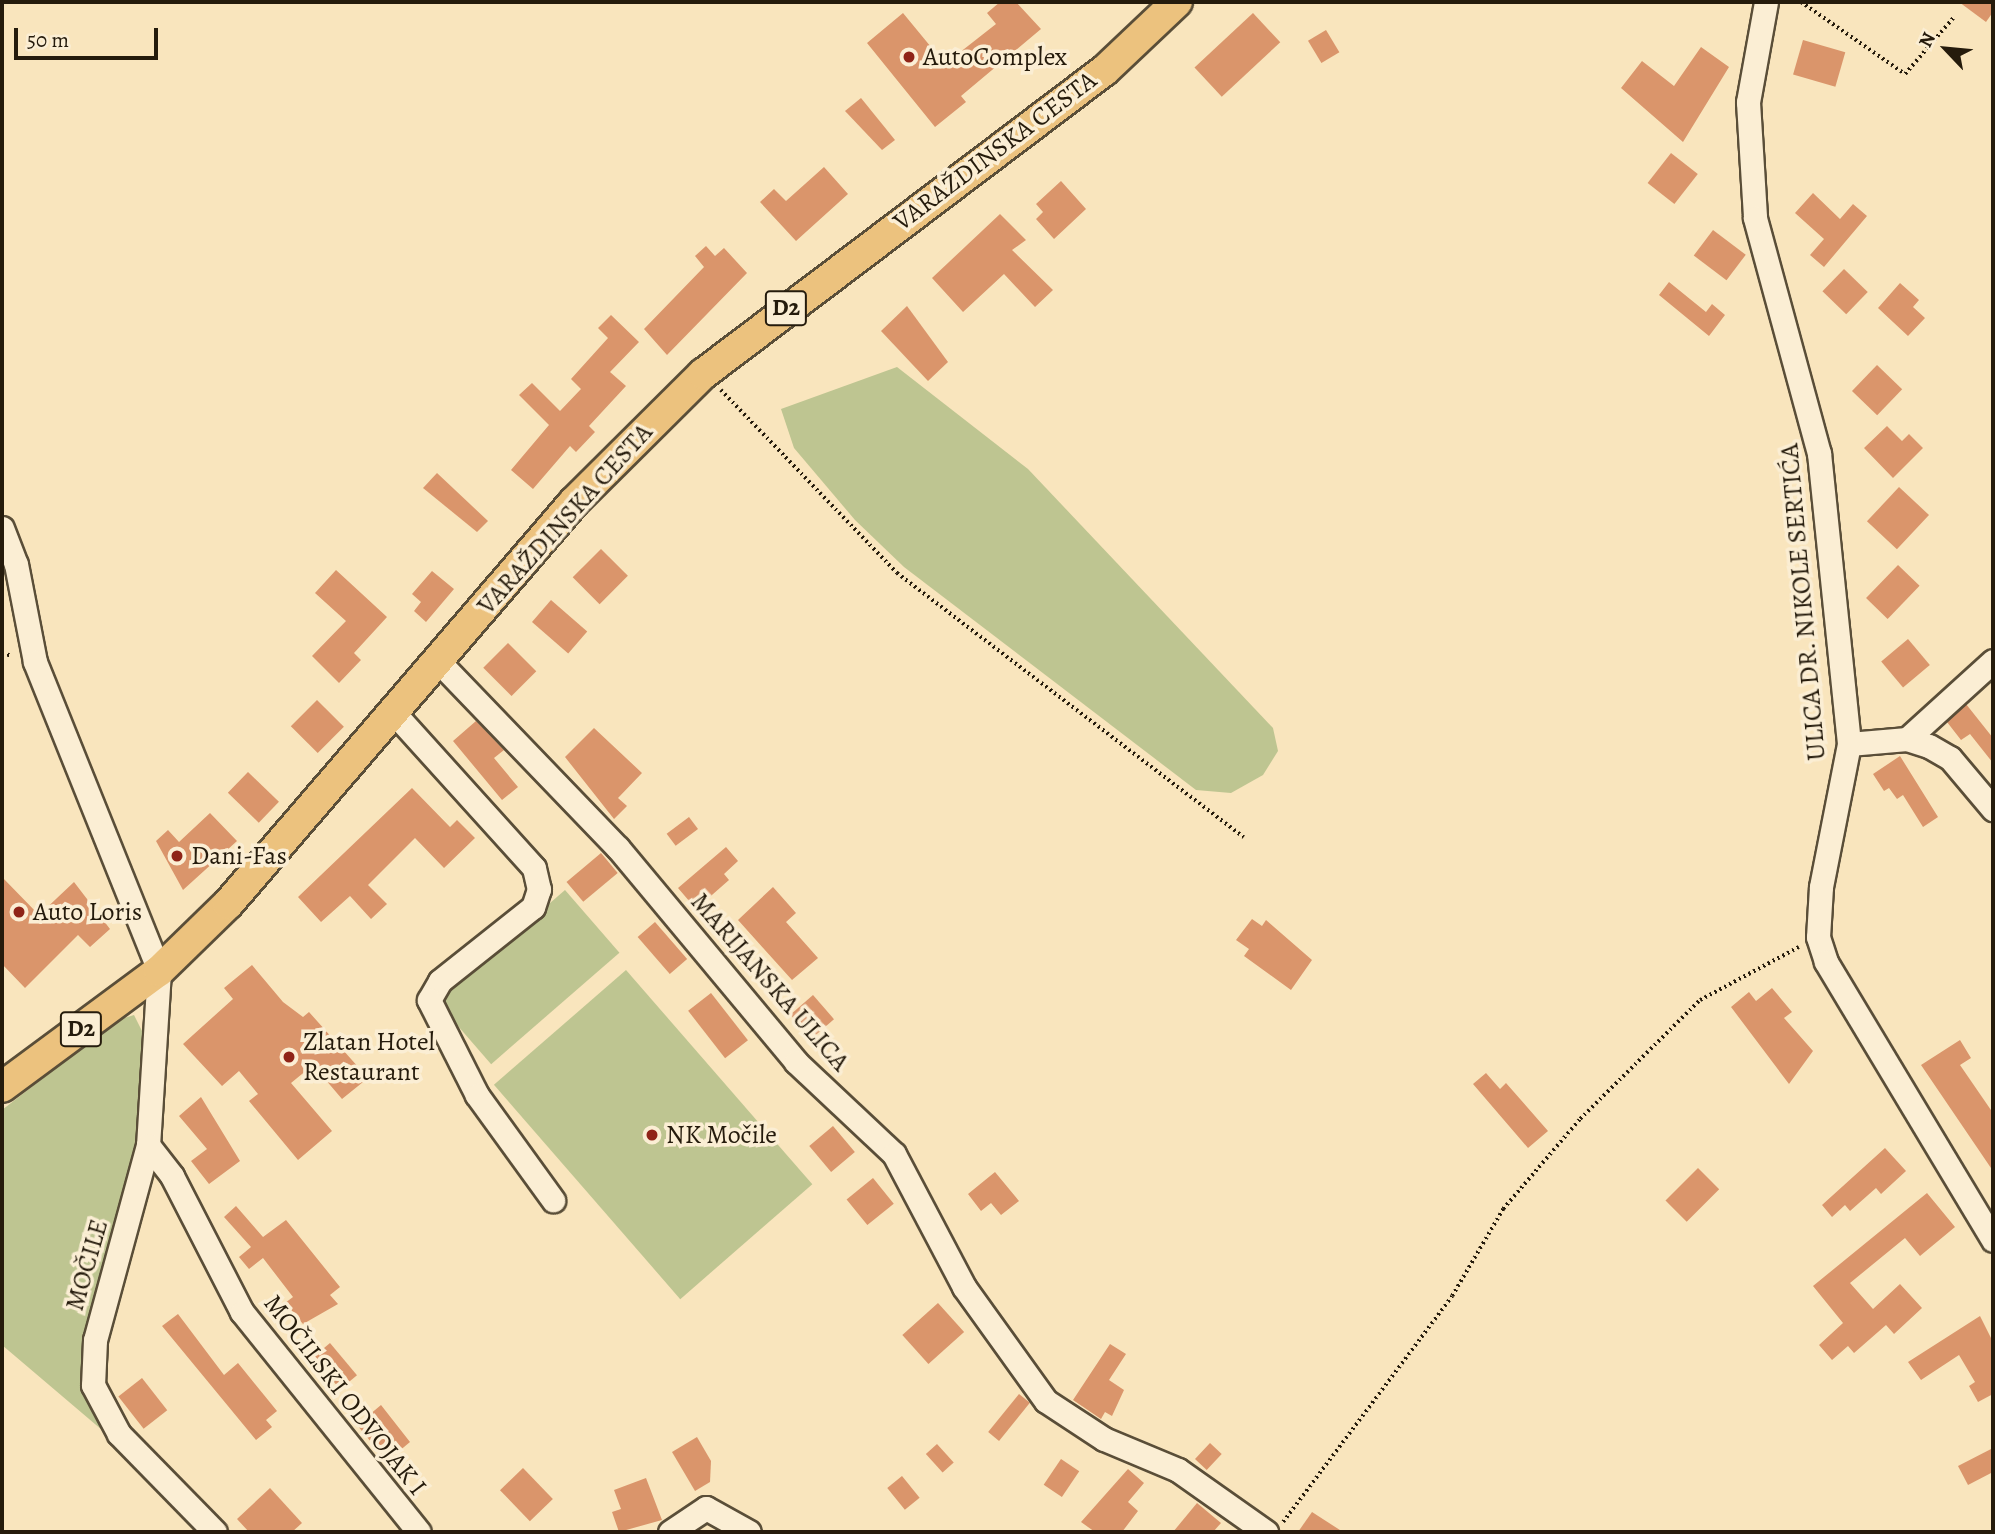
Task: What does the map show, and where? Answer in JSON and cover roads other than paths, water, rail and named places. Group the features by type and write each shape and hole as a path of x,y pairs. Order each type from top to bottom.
{"main road":[{"name":"VARAŽDINSKA CESTA","path":"2,1087 159,971 237,895 585,490 703,374 1105,69 1177,2"}],"street":[{"name":"ULICA DR. NIKOLE SERTIĆA","path":"1766,2 1748,102 1755,218 1819,453 1849,744 1821,887 1818,937 1826,962 1993,1240"},
{"path":"2,528 16,564 35,662 159,971"},
{"path":"1907,739 1993,661"},
{"name":"MARIJANSKA ULICA","path":"439,662 618,848 796,1062 894,1154 964,1287 1046,1401 1104,1439 1178,1471 1264,1532"},
{"path":"395,714 534,868 539,889 533,907 440,981 429,1000 477,1095 553,1200"},
{"path":"1849,744 1907,739 1950,758 1993,809"},
{"name":"MOČILE","path":"159,971 148,1145 95,1340 93,1385 119,1434 215,1532"},
{"name":"MOČILSKI ODVOJAK I","path":"148,1145 172,1176 242,1312 419,1532"},
{"path":"670,1532 706,1508 749,1532"}],"place":[{"name":"AutoComplex","path":"909,57"},
{"name":"Dani-Fas","path":"177,856"},
{"name":"Auto Loris","path":"19,912"},
{"name":"Zlatan Hotel Restaurant","path":"289,1057"},
{"name":"NK Močile","path":"652,1135"}]}
